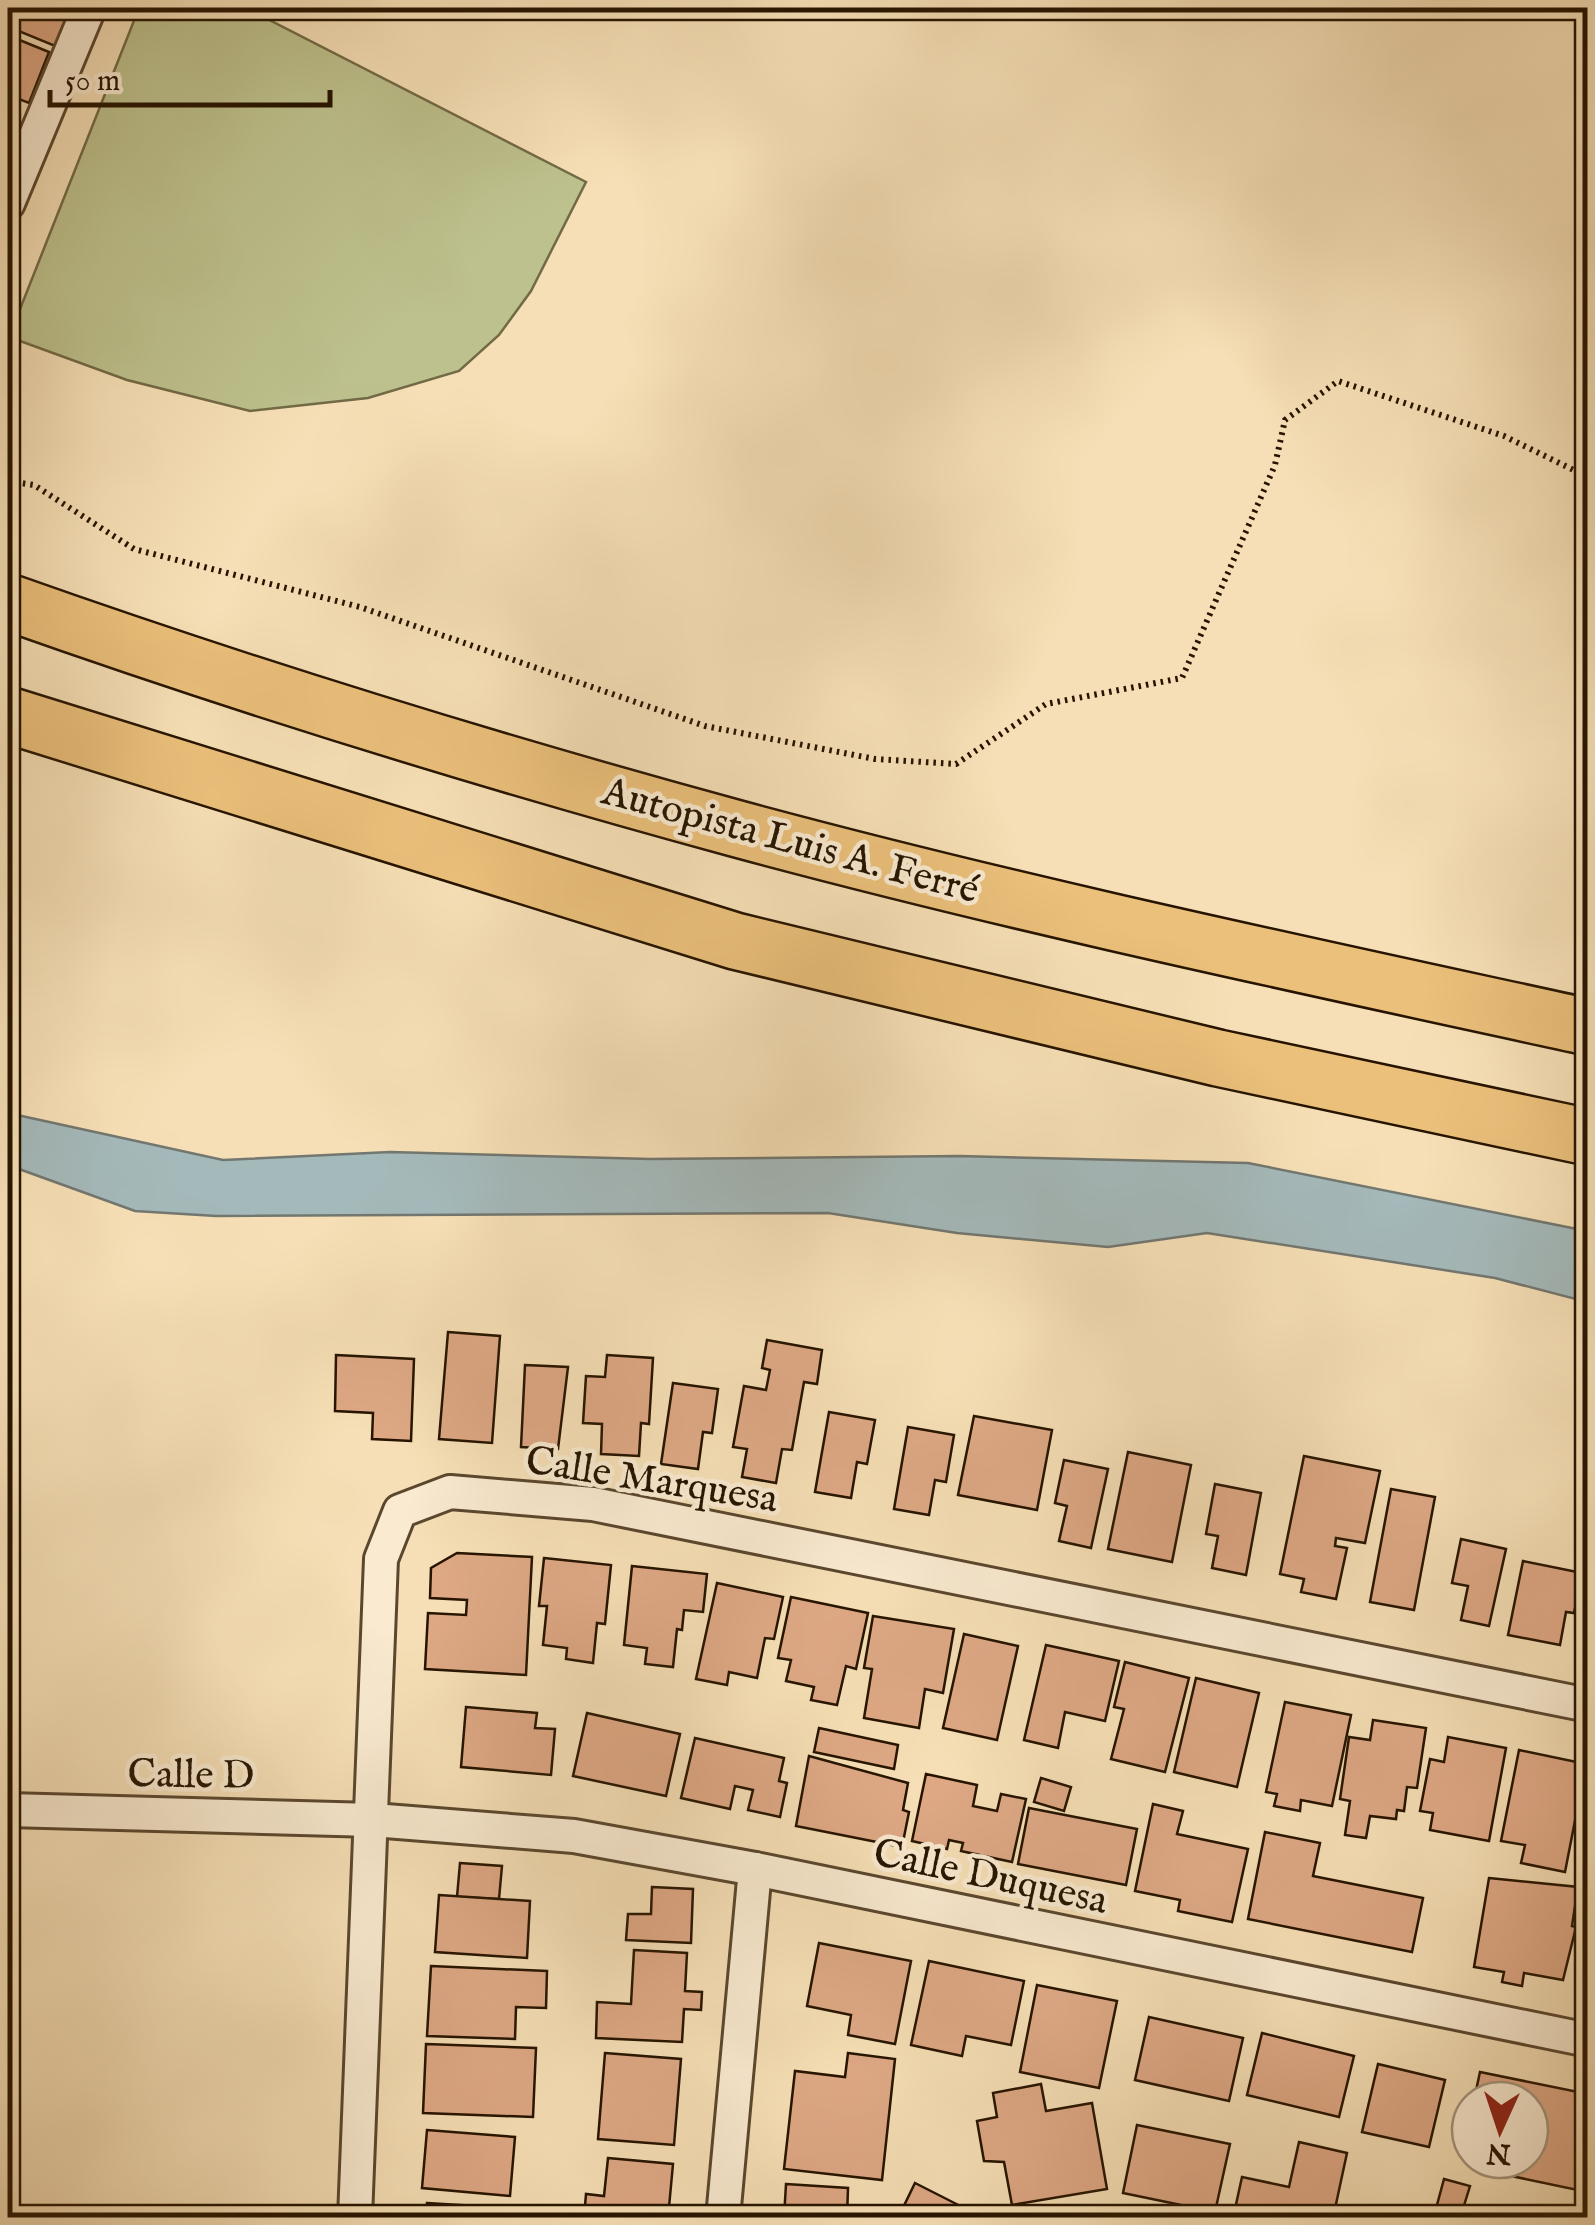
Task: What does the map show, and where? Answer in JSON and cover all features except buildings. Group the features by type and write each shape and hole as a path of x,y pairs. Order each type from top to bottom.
{"highway":[{"name":"Autopista Luis A. Ferré","path":"8,602 416,736 741,830 1186,938 1588,1027"},
{"path":"8,715 736,942 1218,1058 1588,1138"}],"street":[{"path":"8,203 90,8"},
{"name":"Calle Marquesa","path":"354,2218 381,1559 400,1511 450,1492 593,1504 1588,1705"},
{"name":"Calle D","path":"8,1810 373,1820"},
{"name":"Calle Duquesa","path":"373,1820 574,1836 755,1869 1588,2040"},
{"path":"724,2218 755,1869"}],"path":[{"path":"8,481 34,486 134,549 360,606 705,726 875,759 956,764 1046,704 1182,678 1275,465 1285,420 1338,381 1504,436 1588,477"}],"green space":[{"path":"139,8 246,8 586,182 531,291 499,335 459,371 368,398 250,411 127,380 9,337"}],"shaded area":[{"path":"8,1113 223,1160 390,1152 650,1159 959,1156 1248,1163 1587,1231 1587,1302 1495,1278 1207,1233 1108,1247 957,1233 828,1213 216,1216 135,1211 8,1165"}]}
